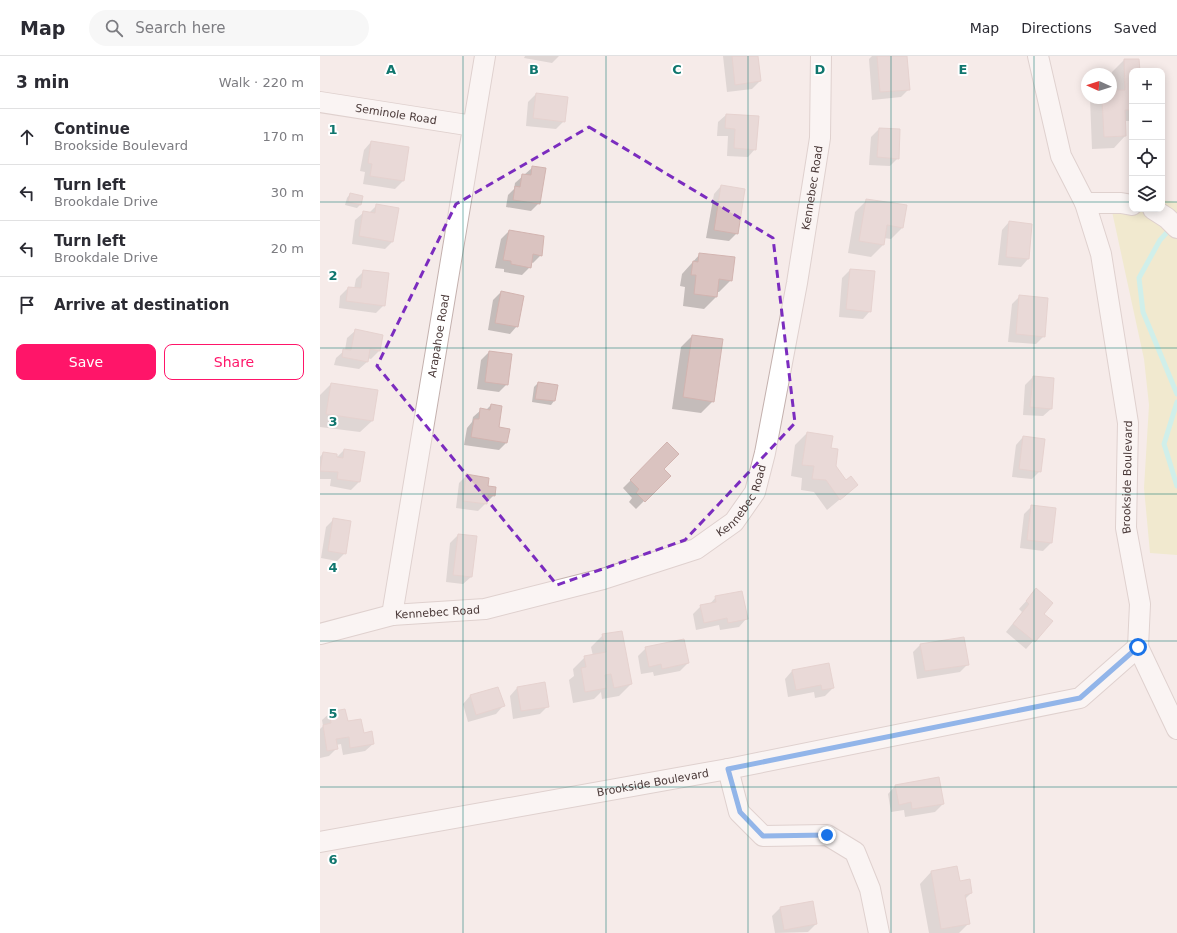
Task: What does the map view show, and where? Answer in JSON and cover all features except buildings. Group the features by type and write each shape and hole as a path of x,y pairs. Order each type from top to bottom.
{"street":[{"name":"Arapahoe Road","path":"392,615 485,56"},
{"name":"Kennebec Road","path":"320,634 392,615 485,609 603,579 696,549 734,522 755,492 765,453 797,283 820,138 821,56"},
{"name":"Brookside Boulevard","path":"320,842 728,769 1080,698 1138,647 1140,604 1126,528 1128,423 1101,254 1085,203 1061,156 1038,56"},
{"name":"Seminole Road","path":"320,102 473,126"},
{"path":"1085,203 1129,204"},
{"path":"1138,647 1177,729"},
{"path":"728,769 740,812 763,836 827,835 855,852 870,889 879,933"}],"highlighted area":[{"path":"589,127 773,238 795,423 685,540 557,585 377,366 456,204"}],"shaded area":[{"path":"1108,193 1129,196 1129,212 1165,212 1165,200 1177,202 1177,555 1150,553 1144,488 1149,405 1144,359"}],"waterway":[{"path":"1171,228 1160,240 1139,278 1143,312 1177,394"},
{"path":"1177,402 1164,444 1177,486"}],"route":[{"path":"827,835 763,836 740,812 728,769 1080,698 1138,647"}]}
